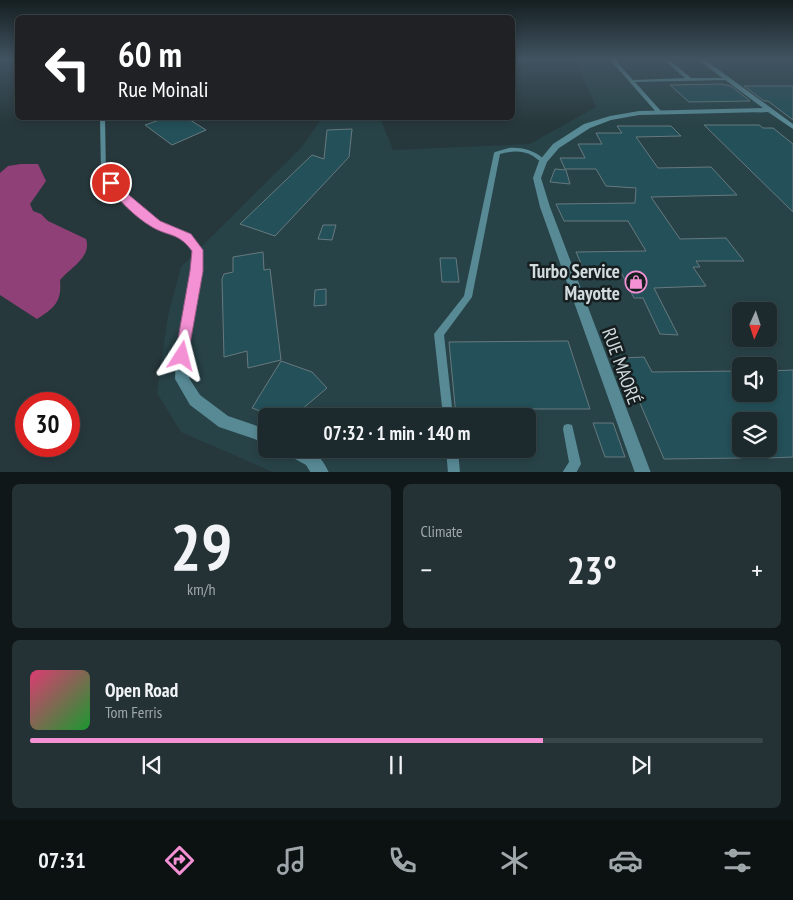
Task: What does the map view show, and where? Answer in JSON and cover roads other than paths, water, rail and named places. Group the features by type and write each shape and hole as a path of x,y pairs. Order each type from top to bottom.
{"street":[{"path":"730,81 790,122 793,127"},
{"path":"543,161 556,146 586,126 610,118 639,113 770,110"},
{"name":"RUE MAORÉ","path":"543,161 537,178 545,207 643,472"},
{"path":"196,271 182,356 182,379 195,400 224,422 258,433"},
{"path":"307,458 321,472"}],"lane":[{"path":"632,81 660,112"},
{"path":"102,120 102,173 119,194 156,224 187,236 198,250 196,271"},
{"path":"447,408 439,334 468,297 497,153 509,149 534,152 543,161"},
{"path":"568,429 575,464 568,472"},
{"path":"453,458 454,472"}],"place":[{"name":"Turbo Service Mayotte","path":"636,282"}]}
